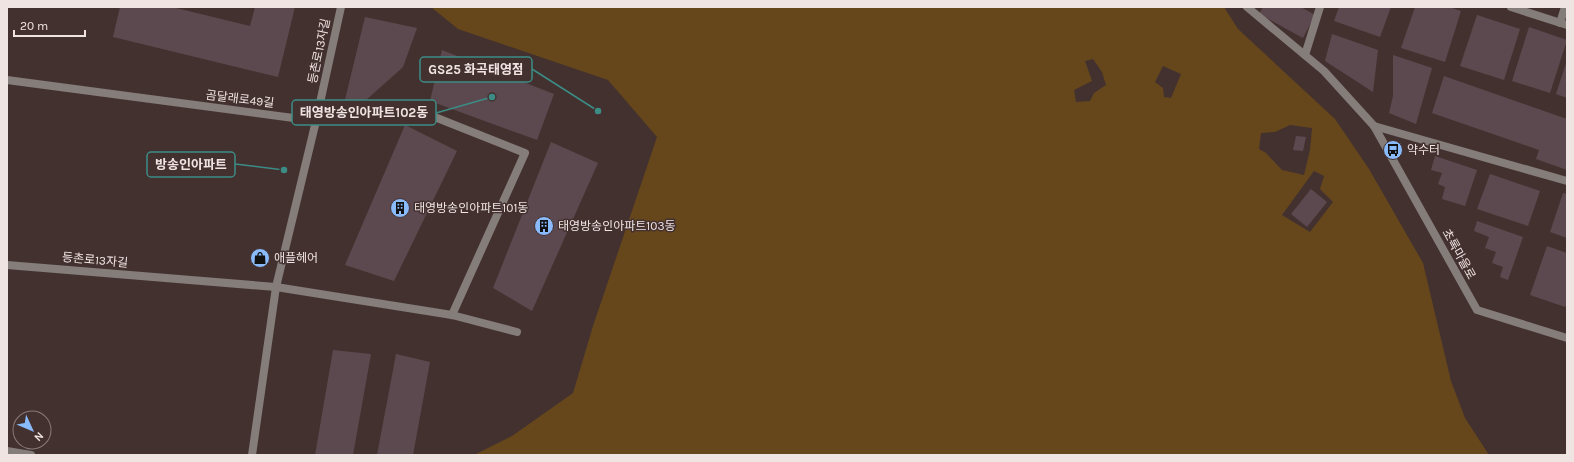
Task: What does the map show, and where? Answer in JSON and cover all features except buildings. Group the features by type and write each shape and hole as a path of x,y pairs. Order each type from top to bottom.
{"street":[{"name":"등촌로13자길","path":"252,455 276,287 316,121 341,7"},
{"name":"초록마을로","path":"1247,7 1324,71 1374,126 1477,310 1567,338"},
{"path":"1305,55 1320,7"},
{"path":"1511,7 1563,24 1565,7"},
{"name":"곰달래로49길","path":"7,80 316,121 422,112 525,153 452,315"},
{"path":"1374,126 1567,181"},
{"name":"등촌로13자길","path":"7,265 276,287 452,315 517,332"},
{"path":"7,451 30,455"}],"shaded area":[{"path":"431,7 1224,7 1238,29 1335,119 1369,169 1423,263 1451,381 1465,418 1489,455 474,455 512,436 573,393 593,326 657,137 608,80 458,29","holes":["1093,59 1102,72 1106,85 1094,93 1090,101 1076,102 1074,90 1092,81 1085,61","1163,66 1181,74 1171,98 1164,97 1163,88 1155,82","1290,125 1312,128 1310,150 1304,175 1282,170 1266,153 1259,149 1261,133 1275,132","1314,171 1324,176 1320,189 1333,202 1310,232 1282,215"]}],"place":[{"name":"태영방송인아파트102동","path":"492,97"},
{"name":"GS25 화곡태영점","path":"598,111"},
{"name":"약수터","path":"1393,150"},
{"name":"방송인아파트","path":"284,170"},
{"name":"태영방송인아파트101동","path":"400,208"},
{"name":"태영방송인아파트103동","path":"544,226"},
{"name":"애플헤어","path":"260,258"}]}
